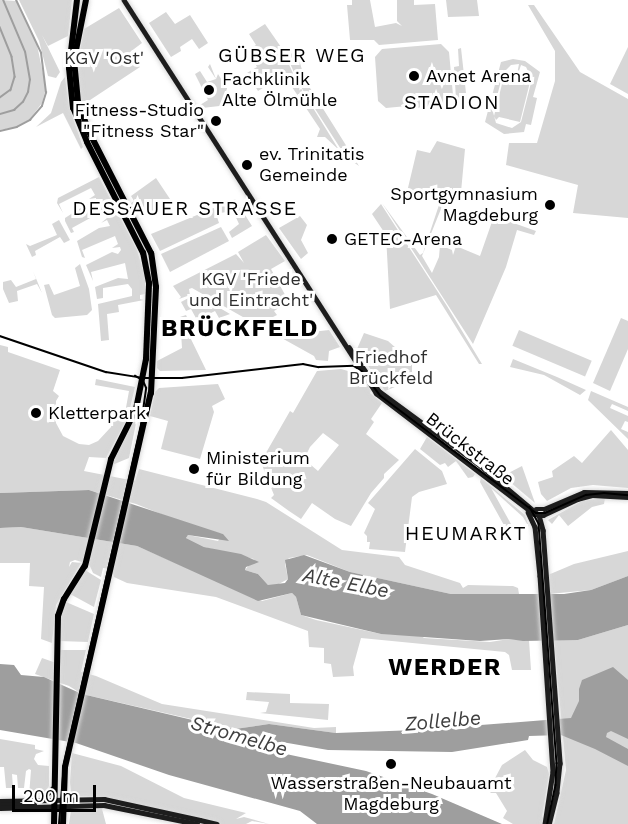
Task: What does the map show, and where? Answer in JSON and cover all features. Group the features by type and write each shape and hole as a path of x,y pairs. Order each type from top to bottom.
{"main road":[{"path":"54,824 59,610 84,566 116,446 133,419 146,359 149,277 142,250 87,142 73,108 69,66 77,0"},
{"path":"63,824 67,759 151,391 155,272 149,251 89,132 78,102 75,55 87,0"},
{"path":"124,0 348,347 372,388 387,399"},
{"name":"Brückstraße","path":"387,399 533,508 539,515"},
{"name":"Brückstraße","path":"387,399 526,510 539,515"},
{"path":"550,680 535,527 539,515 585,492 628,493"},
{"path":"533,508 548,510 592,495 628,497"},
{"path":"526,510 535,527"},
{"path":"547,822 553,781 543,530 544,518 548,510"},
{"path":"539,515 543,530"},
{"path":"547,822 559,782 560,763 556,710 551,699"},
{"path":"64,781 69,794 78,799"},
{"path":"40,801 50,793 55,784"},
{"path":"0,805 55,804 78,799 107,799 199,823"},
{"path":"0,805 40,801 55,804"},
{"path":"63,803 107,806 199,823 217,824"},
{"path":"0,805 34,804"},
{"path":"129,808 199,823"}],"green space":[{"path":"0,0 16,1 37,45 46,88 42,103 30,119 16,127 0,130"},
{"path":"19,0 72,0 68,36 48,46 42,35 60,72 56,78 48,76 39,41"},
{"path":"352,0 370,0 375,27 396,23 402,26 397,21 397,0 414,0 414,5 435,4 438,40 379,45 374,40 350,40 347,5 352,5"},
{"path":"446,0 477,0 479,16 448,17"},
{"path":"528,5 534,5 580,72 628,99 628,218 573,213 578,185 506,165 509,143 537,143 555,81 555,51"},
{"name":"KGV 'Ost'","path":"119,8 142,43 130,52 140,67 81,106 77,67 84,29"},
{"path":"166,12 175,24 190,15 208,43 199,49 192,39 180,47 181,51 171,57 149,23"},
{"path":"265,24 281,47 297,82 339,150 325,137 317,137 320,129 284,75 258,91 247,73 257,67 251,48 256,45 249,34"},
{"name":"Avnet Arena","path":"441,44 449,52 453,95 446,104 408,109 407,106 386,108 378,101 375,57 382,49"},
{"path":"295,46 305,80 359,166 346,157 299,84 283,47"},
{"path":"628,47 628,94 610,84"},
{"path":"461,48 467,102 474,109 466,107 456,99 454,67 459,66 458,49"},
{"path":"513,59 525,61 540,72 533,97 537,98 531,125 526,124 524,132 504,134 485,122 501,62","holes":["519,64 517,74 505,72 494,116 503,73 511,65","521,65 526,67 532,79 521,122 512,128 496,123 494,116 496,120 499,117 520,122 531,78 518,74"]},
{"path":"210,64 216,79 208,67"},
{"path":"200,71 207,82 216,79 218,74 237,104 202,108 200,105 208,100 195,74"},
{"path":"65,77 69,107 83,147 81,149 63,113 36,127 51,113 61,82"},
{"path":"437,141 465,149 461,192 437,189 407,192 417,150 430,153"},
{"path":"99,177 137,250 145,277 145,294 140,295 140,299 144,300 118,305 119,312 107,314 109,340 101,341 98,304 132,296 132,289 128,284 103,288 103,298 97,299 95,287 118,278 128,279 125,263 91,272 93,281 86,265 112,252 118,254 121,250 120,247 112,248 118,244 115,236 82,250 85,258 82,257 77,241 99,228 110,226 107,220 101,223 107,218 103,211 72,228 74,232 71,233 65,221 65,218 87,204 96,204 96,198 89,199 95,195 91,188 59,204 63,213 57,203 58,198"},
{"path":"156,178 174,205 144,217 141,212 135,215 130,204 134,201 131,196"},
{"path":"235,199 252,226 232,238 229,232 239,224 233,211 220,213 217,206"},
{"path":"441,199 445,199 422,256 432,273 439,257 440,245 452,250 453,255 456,246 480,256 494,216 536,231 534,235 517,230 506,267 473,344 382,203 420,255 423,253"},
{"path":"381,204 482,364 479,364 436,295 390,309 386,235 372,214"},
{"path":"214,208 219,223 160,251 151,234"},
{"path":"300,216 307,225 301,240 308,253 301,259 279,228"},
{"path":"59,220 70,240 64,243 60,237 35,251 36,255 32,257 26,244 30,246 57,235 52,224"},
{"path":"221,227 229,241 170,272 161,254"},
{"name":"KGV 'Friede und Eintracht'","path":"266,235 285,261 271,269 289,302 274,311 277,315 269,319 263,318 257,325 192,288 189,289 190,295 179,299 181,297 173,286 236,254 244,263 238,252"},
{"path":"80,264 89,289 92,310 87,315 55,318 52,315 44,285 49,284 54,295 80,286 75,268"},
{"path":"33,271 42,293 37,284 17,291 18,301 9,303 3,289 3,282 11,280 16,287 36,279"},
{"path":"196,294 230,314 219,318 215,311 197,320 191,309 186,311 181,302"},
{"path":"186,315 194,332 189,335 206,370 160,371 157,368 157,361 182,348 180,317"},
{"path":"621,318 628,321 628,349 610,391 593,383"},
{"path":"329,330 340,347 329,351 328,361 316,360 314,356 278,336"},
{"path":"519,330 592,361 585,377 512,346"},
{"name":"Friedhof Brückfeld","path":"364,333 388,341 412,362 412,380 385,391 357,349"},
{"path":"0,345 8,347 8,352 60,370 53,391 59,396 56,401 56,423 63,436 79,444 89,445 98,441 111,427 113,411 125,413 129,391 95,385 96,379 135,387 128,417 106,458 89,457 84,471 135,481 139,469 257,499 266,502 342,550 399,557 405,565 460,583 463,588 468,585 513,586 518,588 519,594 451,594 350,572 307,555 289,558 285,564 288,579 277,585 268,585 258,574 245,570 254,559 204,547 186,538 188,535 218,541 223,534 196,528 136,504 89,490 0,493"},
{"path":"513,359 586,390 580,395 544,375 510,367"},
{"path":"341,369 359,374 371,391 370,393 382,403 371,419 374,422 366,434 399,460 384,474 384,478 371,493 351,526 335,519 312,503 301,519 289,511 271,498 274,495 262,465 265,463 263,458 290,411 293,413 317,371","holes":["323,433 339,445 318,471 304,459 310,447"]},
{"path":"218,384 225,399 212,406 214,412 200,459 161,449 168,421 150,416 155,392 159,388"},
{"path":"591,391 628,407 628,411 612,404 610,408 628,416 628,422 625,421 621,429 628,432 628,439 588,400"},
{"path":"138,413 129,458 112,465 119,445"},
{"path":"611,430 628,450 628,488 593,485 571,488 547,501 541,494 538,482 553,477 552,471 574,456 582,463"},
{"path":"427,437 475,474 473,477 468,478 456,461 448,467 445,463 440,465 420,449"},
{"path":"415,449 442,471 447,484 419,492 412,497 405,552 369,549 370,542 367,542 367,536 364,533 375,509 368,503"},
{"path":"522,466 535,503 503,476"},
{"path":"481,478 525,515 529,527 523,517 491,488 511,524 505,527 480,482"},
{"path":"605,498 604,504 592,507 568,526 559,515 552,524 548,520 582,501"},
{"path":"21,527 137,546 262,601 292,593 296,597 301,615 316,620 381,634 421,635 424,638 490,642 509,639 529,640 531,670 512,670 509,655 505,652 361,638 353,667 354,676 333,677 331,664 324,663 324,648 309,647 308,631 216,597 127,583 114,577 112,569 103,568 101,577 93,573 89,564 75,560 70,562 69,567 72,562 81,563 56,605 52,643 41,639 44,587 29,586 30,563 0,563 0,528"},
{"path":"628,551 628,576 591,590 549,594 548,575 574,564"},
{"path":"85,570 101,580 94,607 70,594"},
{"path":"66,602 94,614 88,642 59,641 59,622"},
{"path":"628,625 628,824 554,824 566,770 554,640 578,640"},
{"path":"60,650 86,650 81,672 162,704 314,728 336,727 336,733 269,724 235,729 82,694 69,686 35,674 42,658 59,664"},
{"path":"247,692 290,694 290,703 329,704 328,720 260,713 266,712 269,702 246,700"},
{"path":"0,739 35,745 35,749 44,751 36,754 34,759 38,765 49,766 49,786 45,793 29,796 31,770 29,769 26,771 24,788 18,788 17,775 12,774 13,788 6,788 4,767 0,767"},
{"path":"525,750 533,760 547,767 549,774 542,817 554,824 513,824 503,818 507,811 496,793 491,793 487,789 495,784 494,780 502,765"},
{"path":"72,753 121,766 184,798 246,813 236,819 244,817 269,824 252,821 246,824 221,824 101,797 75,796 71,794 70,782"},
{"path":"102,809 106,824 69,824 71,810"}],"water":[{"name":"Alte Elbe","path":"89,490 223,534 229,541 188,535 186,538 204,547 241,554 259,562 246,567 245,570 258,574 268,585 285,583 288,579 285,560 304,555 350,572 451,594 564,594 591,590 628,576 628,625 578,640 480,641 381,634 301,615 296,597 292,593 258,601 137,546 21,527 0,528 0,493"},
{"name":"Stromelbe","path":"0,664 14,665 21,675 44,677 82,694 218,726 235,729 269,724 336,733 416,730 571,718 579,701 582,680 613,667 628,680 628,739 611,731 606,737 628,749 628,766 561,735 529,736 528,740 452,752 328,750 282,742 268,743 271,747 286,754 366,771 432,794 502,824 317,824 300,811 169,775 76,743 0,730"}],"waterway":[{"path":"0,114 14,110 23,102 30,80 25,52 3,0"},
{"path":"0,131 17,127 30,120 42,106 46,93 41,53 16,0"},
{"path":"0,27 12,57 15,77 11,90 0,98"}],"tunnel":[{"path":"34,804 103,802 129,808"}],"tram line":[{"path":"0,336 106,372 143,378 182,378 303,364 319,367 354,366 362,371 381,396 536,513 545,513 586,495 604,493 628,495"},
{"path":"59,824 64,764 141,425 146,388 143,381 135,376"},
{"path":"530,507 539,524 557,763 556,785 548,824"}],"place":[{"name":"Avnet Arena","path":"414,76"},
{"name":"Fachklinik Alte Ölmühle","path":"209,90"},
{"name":"Fitness-Studio \"Fitness Star\"","path":"216,121"},
{"name":"ev. Trinitatis Gemeinde","path":"247,165"},
{"name":"Sportgymnasium Magdeburg","path":"550,205"},
{"name":"GETEC-Arena","path":"332,239"},
{"name":"Kletterpark","path":"36,413"},
{"name":"Ministerium für Bildung","path":"194,469"},
{"name":"Wasserstraßen-Neubauamt Magdeburg","path":"391,764"}],"district":[{"name":"GÜBSER WEG","path":"292,55"},
{"name":"STADION","path":"452,102"},
{"name":"DESSAUER STRASSE","path":"185,208"},
{"name":"BRÜCKFELD","path":"240,329"},
{"name":"HEUMARKT","path":"466,533"},
{"name":"WERDER","path":"445,668"}],"water label":[{"name":"Zollelbe","path":"443,721"}]}
